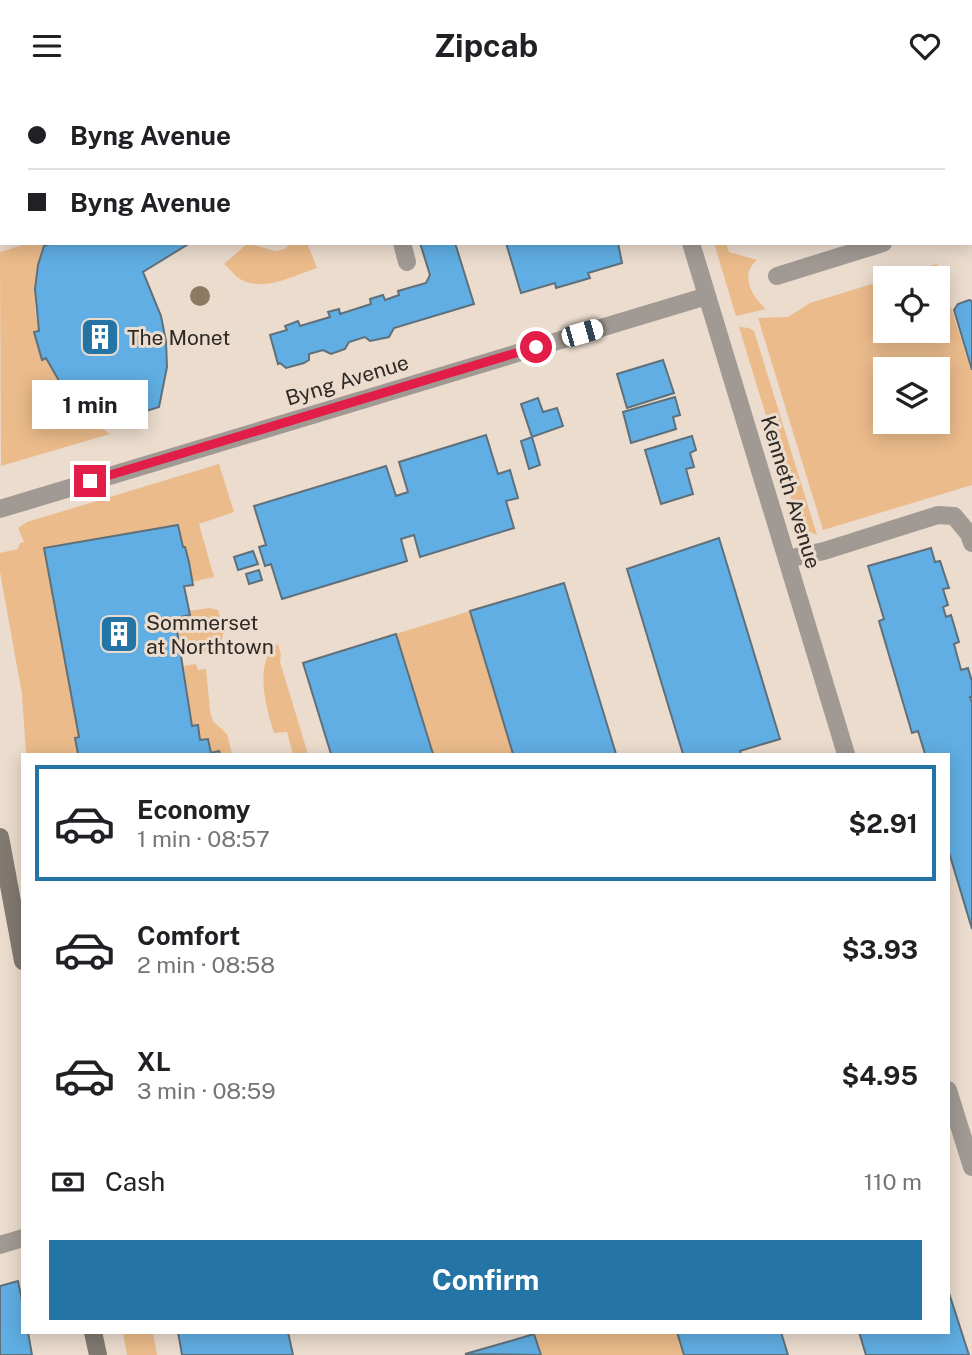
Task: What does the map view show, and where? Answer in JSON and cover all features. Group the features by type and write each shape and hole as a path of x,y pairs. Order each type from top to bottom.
{"street":[{"path":"402,245 407,262"},
{"name":"Kenneth Avenue","path":"692,245 846,753"},
{"path":"777,276 877,245"},
{"name":"Byng Avenue","path":"0,509 707,296"},
{"path":"787,559 824,551 938,515 954,516 969,534 972,543"},
{"path":"0,837 21,950"},
{"path":"950,1096 972,1167"},
{"path":"0,1245 21,1239"},
{"path":"93,1334 98,1355"}],"shaded area":[{"path":"23,245 44,246 35,288 39,331 34,333 42,359 46,358 72,401 110,434 1,466 0,252"},
{"path":"246,245 275,251 285,249 288,245 308,245 317,268 268,284 258,284 238,277 224,264"},
{"path":"715,245 727,245 729,252 757,260 748,279 752,292 766,309 736,316"},
{"path":"873,284 873,343 950,343 950,304 972,373 972,485 823,530 758,318 788,317 810,303"},
{"path":"739,327 754,331 817,535 799,524"},
{"path":"219,464 234,512 199,524 214,577 192,582 178,525 44,549 79,737 75,738 78,753 26,753 22,694 0,572 0,553 18,549 20,543 24,542 18,528 27,522"},
{"path":"209,608 218,610 224,629 220,651 202,653 200,646 181,649 175,618 189,615 189,611"},
{"path":"470,611 513,753 433,753 396,634"},
{"path":"278,644 280,662 308,753 293,753 287,732 274,733 264,686 266,661 270,651"},
{"path":"196,664 198,670 206,669 213,721 227,734 232,753 211,753 200,740 198,725 192,726 184,666"},
{"path":"123,1334 153,1334 157,1355 127,1355"},
{"path":"534,1334 678,1334 684,1355 541,1355"}],"building":[{"name":"The Monet","path":"187,245 143,272 161,316 166,341 167,367 159,407 98,426 66,393 46,358 42,360 34,332 39,331 35,289 44,246"},
{"path":"421,245 456,245 474,304 394,328 389,337 370,341 365,337 349,342 345,349 331,354 323,350 309,354 309,360 286,368 278,364 270,335 287,330 285,326 298,321 300,326 330,317 328,312 339,309 340,314 371,304 370,299 383,295 385,300 399,295 398,291 426,283 430,275"},
{"path":"507,245 618,245 622,263 588,273 590,278 556,288 555,283 521,293"},
{"path":"972,301 972,370 954,310 958,304"},
{"path":"663,360 674,393 627,408 617,374"},
{"path":"675,397 680,415 673,417 676,429 631,443 623,412"},
{"path":"538,398 543,412 557,408 563,426 532,437 521,404"},
{"path":"486,435 498,474 510,470 518,498 506,501 514,528 420,557 414,535 401,539 407,561 282,599 271,564 265,566 259,547 266,545 254,506 386,466 396,496 408,492 399,462"},
{"path":"692,436 696,450 690,453 694,467 686,469 693,494 661,504 645,450"},
{"path":"532,437 540,465 529,469 521,441"},
{"name":"Sommerset at Northtown","path":"178,525 193,585 184,586 190,615 175,618 192,726 198,725 200,740 208,739 211,753 78,753 75,738 79,737 44,548"},
{"path":"719,538 780,739 740,751 741,753 683,753 627,569"},
{"path":"931,548 935,562 940,561 949,588 943,589 948,605 943,607 946,617 951,615 959,642 954,644 961,670 968,668 972,682 972,929 950,856 950,753 925,753 918,731 912,733 879,621 884,619 868,566"},
{"path":"253,551 258,564 238,570 234,557"},
{"path":"259,570 262,580 249,584 246,574"},
{"path":"564,583 616,753 513,753 470,611"},
{"path":"396,634 433,753 331,753 303,663"},
{"path":"18,1281 21,1295 21,1334 28,1334 32,1355 0,1355 0,1286"},
{"path":"950,1296 969,1355 866,1355 860,1334 950,1334"},
{"path":"178,1334 288,1334 293,1355 182,1355"},
{"path":"534,1334 541,1355 465,1354 507,1342"},
{"path":"678,1334 782,1334 788,1355 684,1355"}],"place":[{"name":"The Monet","path":"100,337"},
{"name":"Sommerset at Northtown","path":"119,634"}],"route":[{"path":"90,481 536,347"}]}
